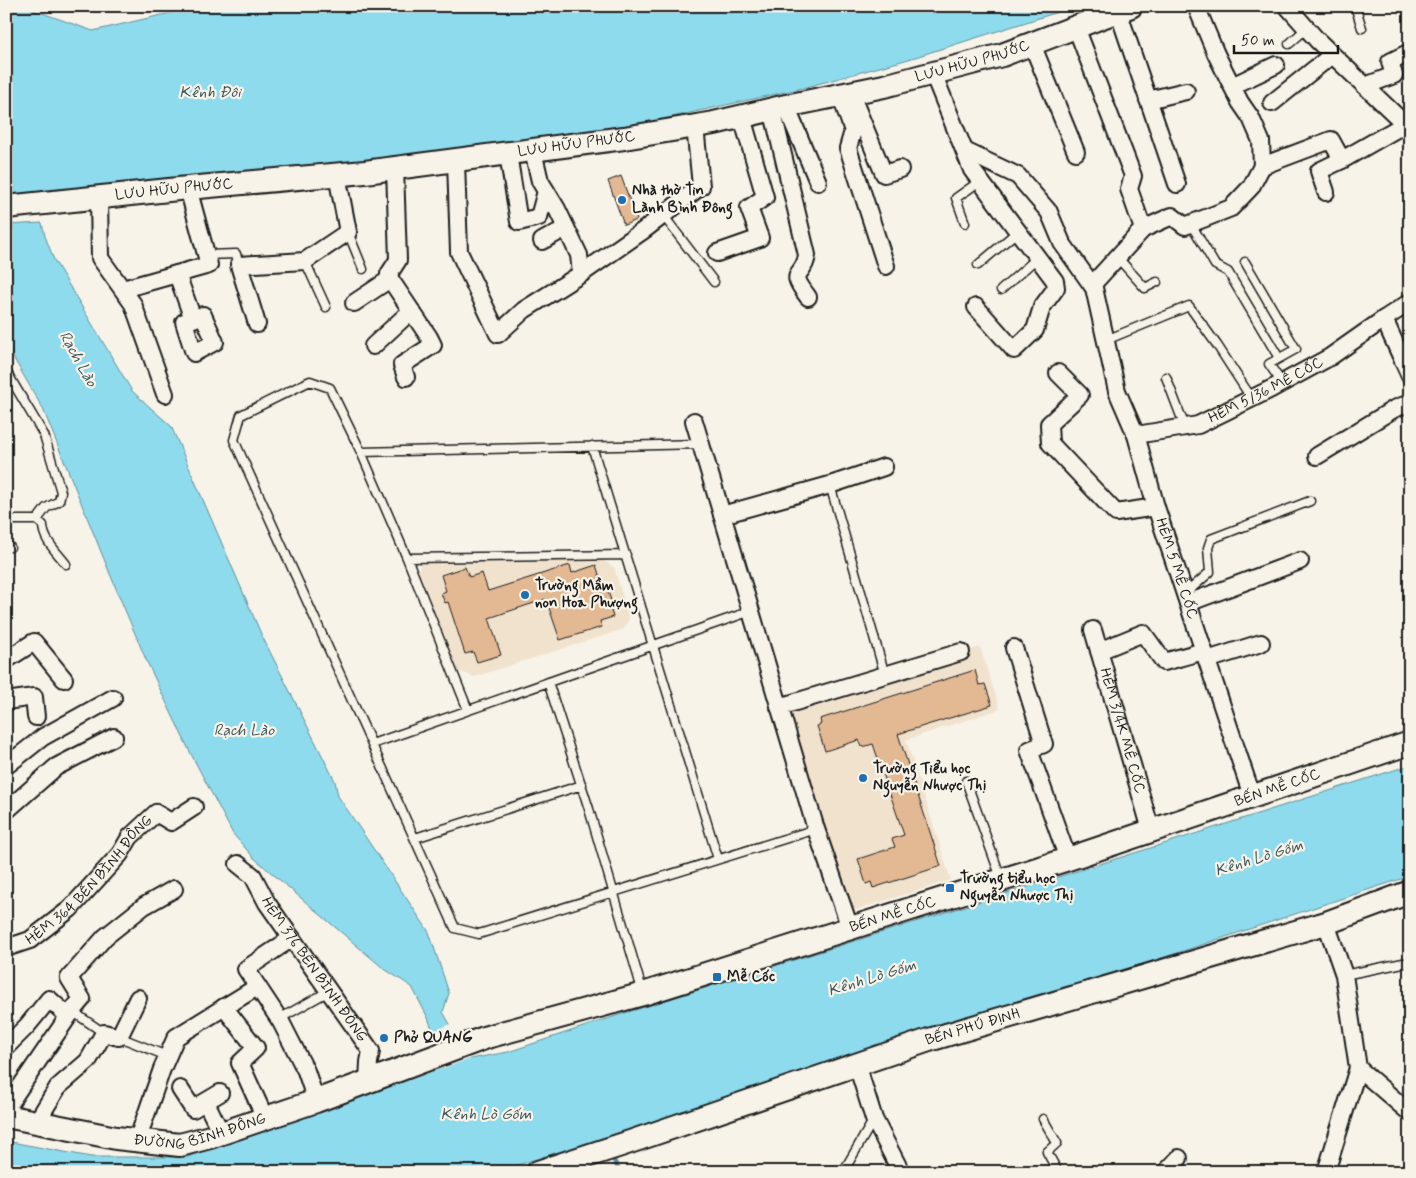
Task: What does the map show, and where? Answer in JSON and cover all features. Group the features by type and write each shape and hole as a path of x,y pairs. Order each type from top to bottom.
{"street":[{"path":"1092,285 1143,229 1172,216 1185,226 1231,208 1251,187 1262,166 1261,141 1251,118 1232,86 1196,6"},
{"path":"1287,6 1332,55 1407,127 1319,171 1326,192"},
{"path":"1124,9 1148,100 1177,184"},
{"name":"LƯU HỮU PHƯỚC","path":"6,208 188,188 337,175 456,161 624,138 695,126 884,86 1002,55 1124,9"},
{"path":"1076,27 1133,176 1129,189 1143,229"},
{"path":"1032,44 1076,152"},
{"path":"1365,86 1394,75 1390,62 1408,53"},
{"path":"1272,103 1332,55"},
{"path":"1232,86 1276,65"},
{"path":"933,73 972,170 1055,281 1056,288 1042,307 1035,330 1014,350 976,307"},
{"path":"1148,100 1186,91"},
{"path":"845,93 884,174 900,169"},
{"path":"845,93 853,131 848,148 886,266"},
{"path":"779,107 818,182"},
{"path":"779,107 807,255 806,262 798,273 797,278 808,297"},
{"path":"717,253 760,238 749,208 765,197 742,116"},
{"path":"456,161 460,252 498,334 524,310 581,274 701,186 695,126"},
{"path":"1262,166 1331,140 1342,160"},
{"path":"533,151 540,181 580,255 581,274"},
{"name":"HẺM 5 MỄ CỐC","path":"965,151 1018,176 1049,212 1062,243 1094,288 1117,391 1136,436 1156,507 1252,796"},
{"path":"508,154 519,222 538,217 546,191"},
{"path":"395,168 398,260 389,274 390,279 433,345 402,365 406,377"},
{"path":"256,324 239,265 305,261 348,232 337,175"},
{"path":"123,289 209,265 188,188"},
{"path":"99,198 100,258 133,304 165,394"},
{"path":"542,241 566,228"},
{"path":"177,274 192,319"},
{"path":"354,303 390,279"},
{"name":"HẺM 5/36 MỄ CỐC","path":"1136,436 1198,425 1252,399 1330,357 1410,302"},
{"path":"373,346 411,311"},
{"path":"1384,319 1410,376"},
{"path":"1058,373 1080,395 1049,424 1050,443 1116,513 1156,507"},
{"path":"1317,456 1387,414 1409,406"},
{"path":"694,421 816,829 850,928"},
{"path":"722,515 830,485 884,467"},
{"path":"1186,598 1300,561"},
{"name":"HẺM 3/4K MỄ CỐC","path":"1093,630 1151,830"},
{"path":"1099,651 1143,633 1164,662 1261,643"},
{"path":"6,660 34,642 64,679"},
{"path":"1014,648 1044,744 1029,750 1068,859"},
{"path":"779,706 961,652"},
{"path":"6,701 34,697 36,716"},
{"path":"6,766 43,737 113,698"},
{"path":"6,811 56,767 114,737"},
{"name":"BẾN MỄ CỐC","path":"377,1078 487,1037 643,994 1068,859 1410,743"},
{"name":"HẺM 364 BẾN BÌNH ĐÔNG","path":"6,948 30,940 70,909 120,854 130,837 156,813 171,822 194,807"},
{"name":"HẺM 376 BẾN BÌNH ĐÔNG","path":"238,864 253,876 267,902 371,1051 368,1062 377,1078"},
{"path":"6,1108 82,999 69,978 105,937 144,906 174,890"},
{"name":"BẾN PHÚ ĐỊNH","path":"538,1172 928,1040 1326,923 1410,892"},
{"path":"1326,923 1344,976 1358,1068 1326,1172"},
{"path":"292,938 246,968 279,1019 306,1070 316,1101"},
{"path":"137,1141 167,1056 176,1037 257,987"},
{"path":"36,1123 58,1087 88,1061 112,1035 138,998"},
{"path":"6,1046 27,1026 49,999 70,1014"},
{"path":"224,1007 256,1048 240,1063 265,1118"},
{"path":"856,1065 874,1119 901,1172"},
{"path":"1358,1068 1410,1113"},
{"name":"ĐƯỜNG BÌNH ĐÔNG","path":"6,1116 116,1138 180,1145 316,1101 377,1078"},
{"path":"180,1089 194,1109 220,1093"},
{"path":"206,1102 221,1133"},
{"path":"1166,1172 1179,1158"}],"lane":[{"path":"1355,6 1362,28"},
{"path":"1288,44 1307,28"},
{"path":"964,223 956,198 980,181"},
{"path":"663,215 714,282"},
{"path":"1190,224 1216,264 1228,272 1280,358"},
{"path":"978,265 1018,231"},
{"path":"348,232 363,269"},
{"path":"206,255 236,254 239,265"},
{"path":"1117,257 1145,288 1157,282"},
{"path":"1001,290 1037,258"},
{"path":"305,261 326,307"},
{"path":"1245,262 1296,349 1269,364 1282,383"},
{"path":"1106,340 1189,306 1252,399"},
{"path":"6,371 44,435 61,492 59,501 46,508 36,520"},
{"path":"1166,378 1185,427"},
{"path":"468,710 407,558 361,452 330,388 310,381 241,415 234,440 455,928 479,934 816,829"},
{"path":"361,452 701,444"},
{"path":"592,446 718,859"},
{"path":"830,485 885,675"},
{"path":"1186,598 1210,572 1208,548 1211,539 1310,501"},
{"path":"6,517 10,520 36,520 43,524 43,532 47,540 66,564"},
{"path":"407,558 626,555"},
{"path":"372,744 751,611"},
{"path":"548,682 582,785 643,994"},
{"path":"966,781 1001,880"},
{"path":"415,838 582,785"},
{"path":"1344,976 1410,963"},
{"path":"279,1019 329,991"},
{"path":"70,1014 112,1035 167,1056"},
{"path":"843,1172 874,1119"},
{"path":"1043,1119 1057,1143 1046,1152 1058,1172"}],"shaded area":[{"name":"Trường Mầm non Hoa Phượng","path":"602,560 614,567 629,619 624,629 474,677 458,671 419,572 420,565 427,562"},
{"name":"Trường Tiểu học Nguyễn Nhược Thị","path":"980,647 1000,709 906,740 951,880 852,911 786,710"}],"water":[{"name":"Kênh Đôi","path":"200,6 1077,6 909,59 803,88 649,122 516,142 352,163 6,196 6,8 28,8 93,31"},
{"name":"Kênh Lò Gốm","path":"42,223 54,260 132,391 171,426 262,636 335,781 338,796 429,932 449,993 443,1012 470,1059 508,1052 622,1014 1410,765 1410,876 496,1172 6,1172 6,1141 91,1157 188,1157 295,1112 444,1061 428,1018 412,987 383,968 254,858 233,834 189,750 147,662 43,409 6,345 6,261 9,260 6,225"}],"pier":[{"path":"453,1023 471,1056 484,1054 400,1083 398,1077 441,1060 431,1033"}],"building":[{"name":"Nhà thờ Tin Lành Bình Đông","path":"621,176 637,220 624,225 608,181"},
{"path":"570,565 572,573 596,565 603,587 606,586 611,600 608,601 613,617 600,621 602,627 560,640 546,599 489,618 501,655 477,662 473,652 465,654 448,602 445,603 441,593 446,591 441,575 465,567 469,577 482,573 488,591"},
{"path":"975,670 979,685 985,684 992,705 898,734 941,866 873,888 871,882 866,884 858,859 895,847 892,839 904,835 873,744 862,747 859,740 825,751 817,726 821,724 820,719"}],"waterway":[{"name":"Rạch Lào","path":"10,220 11,229"},
{"path":"611,1155 620,1172"}],"place":[{"name":"Nhà thờ Tin Lành Bình Đông","path":"622,200"},
{"name":"Trường Mầm non Hoa Phượng","path":"525,595"},
{"name":"Trường Tiểu học Nguyễn Nhược Thị","path":"863,778"},
{"name":"Trường tiểu học Nguyễn Nhược Thị","path":"950,888"},
{"name":"Mễ Cốc","path":"717,977"},
{"name":"Phở QUANG","path":"384,1038"}]}
